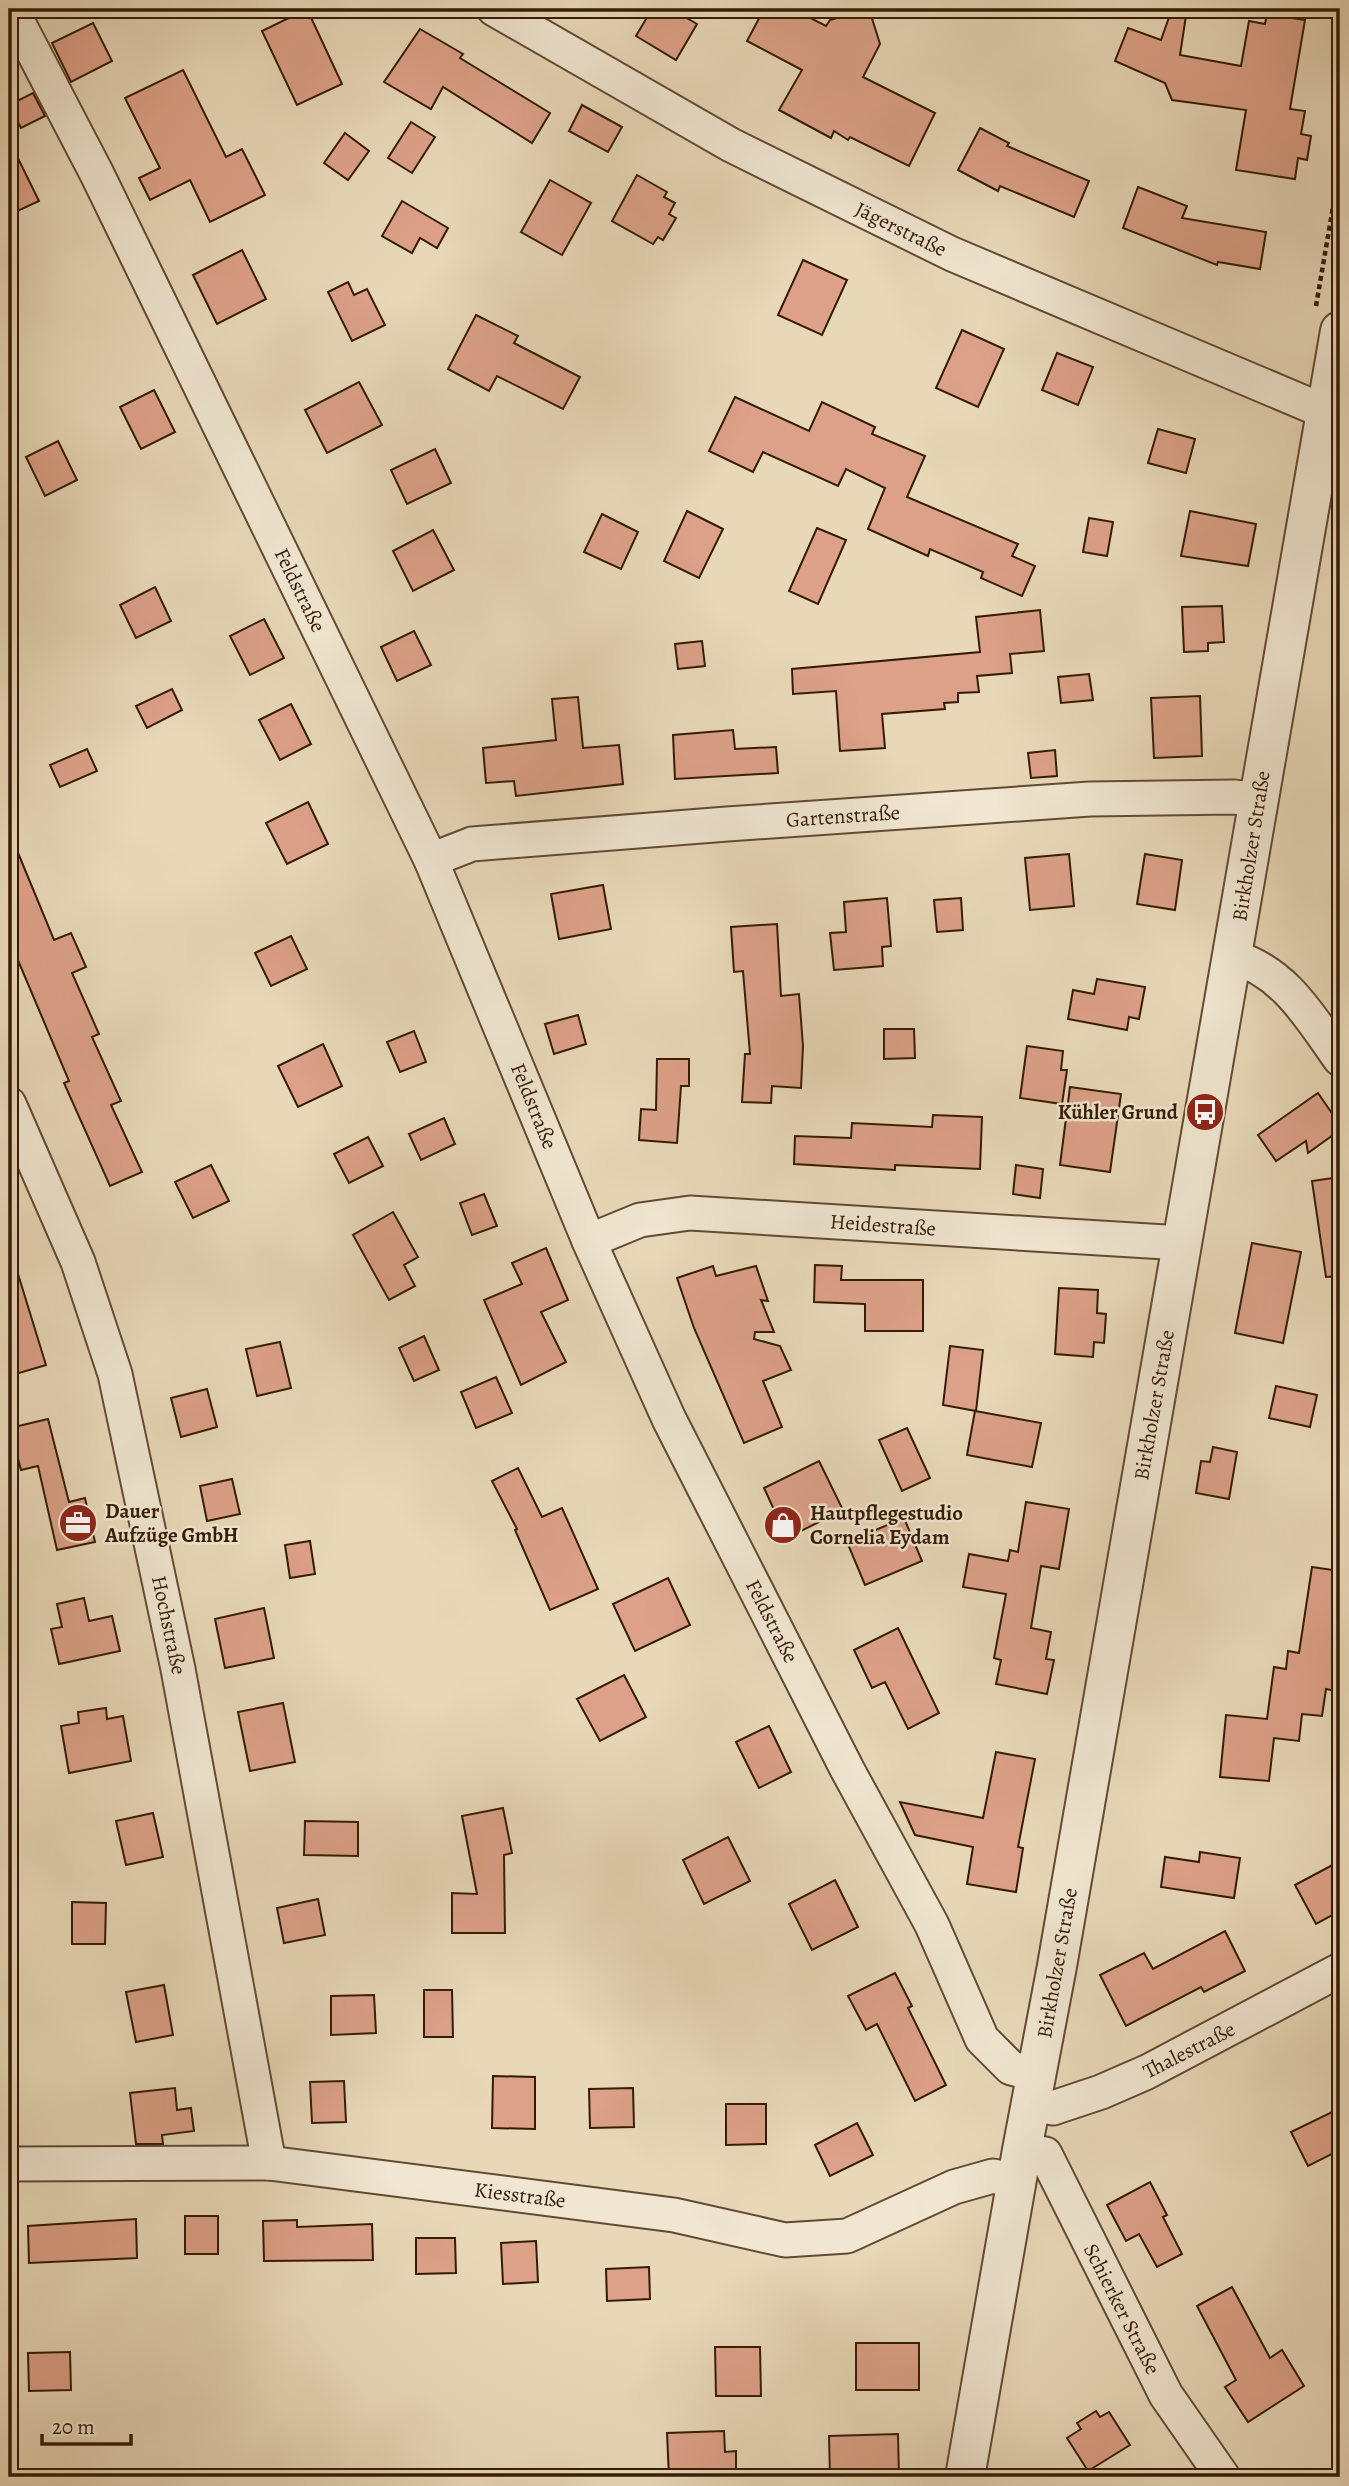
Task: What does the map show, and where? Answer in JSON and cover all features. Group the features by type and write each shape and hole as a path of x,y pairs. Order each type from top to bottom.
{"street":[{"name":"Feldstraße","path":"11,9 70,120 431,860 589,1241 669,1419 848,1769 932,1925 982,2039 1034,2089"},
{"name":"Jägerstraße","path":"494,9 731,145 963,259 1333,416"},
{"name":"Birkholzer Straße","path":"965,2477 1259,800 1333,416 1340,331"},
{"name":"Gartenstraße","path":"431,860 472,844 741,822 1090,799 1234,797 1259,800"},
{"path":"1233,957 1252,963 1291,990 1340,1059"},
{"name":"Hochstraße","path":"9,1104 78,1262 115,1374 178,1669 269,2163"},
{"name":"Heidestraße","path":"589,1241 640,1220 690,1213 1182,1243"},
{"name":"Thalestraße","path":"1034,2089 1053,2108 1124,2082 1340,1970"},
{"name":"Schierker Straße","path":"1019,2165 1045,2154 1166,2396 1223,2477"},
{"name":"Kiesstraße","path":"9,2164 269,2163 674,2215 785,2240 847,2236 954,2187 1019,2165"}],"building":[{"path":"307,9 342,84 297,105 262,31"},
{"path":"652,9 671,9 697,24 676,60 636,36"},
{"path":"764,9 793,9 826,26 830,20 869,9 880,44 863,77 935,113 909,166 850,137 848,140 834,131 831,138 779,110 802,70 747,41"},
{"path":"1172,9 1187,9 1180,55 1241,66 1249,21 1265,24 1267,14 1305,20 1290,109 1305,111 1301,134 1311,136 1307,160 1298,158 1295,179 1236,170 1246,110 1172,100 1165,83 1115,61 1128,28 1161,40"},
{"path":"93,23 112,61 71,82 52,43"},
{"path":"420,29 463,54 460,58 550,113 532,143 443,87 431,109 384,82"},
{"path":"183,70 226,157 242,149 265,195 210,222 190,180 150,200 139,178 160,168 125,98"},
{"path":"33,93 45,116 21,128 9,105"},
{"path":"582,105 622,127 608,152 569,131"},
{"path":"411,122 435,137 412,173 388,158"},
{"path":"980,128 1009,143 1007,146 1089,181 1074,217 1000,186 998,191 958,170"},
{"path":"345,133 369,151 348,180 324,163"},
{"path":"9,140 39,201 9,215"},
{"path":"637,175 667,192 664,197 675,203 669,214 676,218 663,240 658,237 653,244 612,221"},
{"path":"550,180 591,203 562,255 521,232"},
{"path":"1138,187 1187,206 1182,218 1266,232 1260,269 1218,262 1217,265 1123,228"},
{"path":"402,201 448,228 437,248 420,238 412,253 382,236"},
{"path":"242,250 266,299 217,324 193,275"},
{"path":"803,260 847,280 822,335 778,315"},
{"path":"348,282 354,295 367,289 385,325 352,341 328,292"},
{"path":"476,315 518,336 514,343 580,377 563,409 497,376 489,391 448,369"},
{"path":"962,330 1004,349 978,407 936,388"},
{"path":"1057,353 1093,367 1078,405 1042,390"},
{"path":"359,382 382,425 327,453 305,410"},
{"path":"154,390 175,432 141,449 120,407"},
{"path":"735,397 809,431 822,402 875,427 872,434 925,456 907,497 1018,544 1012,556 1035,566 1022,596 981,578 983,572 930,549 928,556 868,529 885,488 846,469 838,486 763,452 753,472 709,451"},
{"path":"1158,429 1195,439 1186,473 1148,463"},
{"path":"58,441 77,480 45,496 26,457"},
{"path":"435,449 451,483 407,504 391,470"},
{"path":"687,511 723,529 699,578 664,561"},
{"path":"1190,511 1256,524 1248,566 1181,556"},
{"path":"602,514 638,532 621,569 584,552"},
{"path":"1089,518 1113,522 1107,556 1083,552"},
{"path":"817,528 846,540 818,604 789,591"},
{"path":"433,530 454,570 413,591 393,551"},
{"path":"155,587 171,621 136,638 120,605"},
{"path":"1222,606 1224,642 1208,643 1208,651 1184,652 1182,607"},
{"path":"1040,610 1044,651 1010,654 1012,673 977,676 979,692 958,693 958,702 944,703 945,709 882,714 885,748 840,751 836,691 793,694 792,669 980,652 976,617"},
{"path":"264,619 284,658 250,675 230,636"},
{"path":"414,631 431,665 397,681 381,647"},
{"path":"702,641 705,666 678,669 675,644"},
{"path":"1089,674 1093,700 1061,703 1058,677"},
{"path":"172,689 182,710 147,728 136,706"},
{"path":"1200,696 1202,756 1154,758 1151,698"},
{"path":"578,697 583,748 619,745 623,784 516,796 514,781 486,783 483,748 556,740 552,699"},
{"path":"291,704 311,744 280,760 259,720"},
{"path":"733,730 735,749 776,747 778,773 675,779 673,735"},
{"path":"87,749 97,771 60,787 50,765"},
{"path":"1055,750 1057,776 1031,778 1028,753"},
{"path":"308,802 328,844 287,864 266,823"},
{"path":"9,831 54,940 71,933 86,967 72,973 99,1034 92,1037 121,1101 111,1105 142,1172 110,1186 64,1083 69,1081 9,939"},
{"path":"1069,854 1074,906 1030,910 1025,858"},
{"path":"1145,854 1182,860 1175,910 1137,904"},
{"path":"603,885 611,929 559,939 551,894"},
{"path":"887,898 891,946 882,947 883,966 834,970 830,933 846,932 844,902"},
{"path":"961,898 963,930 937,932 934,900"},
{"path":"777,924 781,996 799,994 803,1046 801,1088 772,1086 771,1103 742,1102 745,1054 750,1054 743,971 734,972 731,927"},
{"path":"291,936 307,969 271,986 255,953"},
{"path":"1097,979 1145,987 1139,1019 1129,1017 1127,1030 1068,1019 1073,990 1094,994"},
{"path":"578,1015 586,1044 554,1054 545,1024"},
{"path":"884,1029 914,1029 915,1058 884,1059"},
{"path":"414,1031 426,1062 400,1072 387,1042"},
{"path":"323,1044 342,1086 298,1107 278,1066"},
{"path":"1027,1046 1063,1051 1061,1070 1067,1070 1062,1104 1020,1098"},
{"path":"657,1059 689,1059 689,1086 681,1086 677,1143 639,1140 641,1109 656,1110"},
{"path":"1070,1087 1121,1094 1110,1172 1060,1165"},
{"path":"1318,1093 1340,1125 1340,1130 1308,1153 1306,1141 1276,1161 1258,1135"},
{"path":"933,1115 982,1117 980,1169 895,1165 895,1170 794,1164 795,1136 851,1138 852,1123 932,1127"},
{"path":"444,1118 455,1144 421,1160 409,1134"},
{"path":"368,1137 383,1166 349,1183 334,1154"},
{"path":"211,1165 229,1201 193,1218 175,1182"},
{"path":"1016,1165 1043,1169 1040,1198 1013,1194"},
{"path":"1340,1177 1340,1276 1326,1277 1312,1181"},
{"path":"484,1194 497,1226 472,1235 460,1203"},
{"path":"393,1212 418,1257 404,1265 415,1286 389,1300 353,1235"},
{"path":"1252,1243 1301,1252 1283,1343 1235,1333"},
{"path":"546,1248 568,1300 541,1312 566,1362 521,1385 484,1300 522,1284 512,1263"},
{"path":"14,1261 46,1365 9,1376 9,1262"},
{"path":"815,1265 842,1266 841,1280 923,1280 923,1331 865,1331 865,1304 814,1302"},
{"path":"713,1266 716,1276 756,1266 768,1301 761,1300 774,1332 755,1332 754,1339 780,1346 791,1370 763,1381 782,1427 744,1443 694,1328 677,1278"},
{"path":"1059,1288 1098,1290 1097,1313 1106,1314 1104,1343 1094,1342 1093,1357 1055,1354"},
{"path":"424,1336 439,1370 414,1381 399,1348"},
{"path":"280,1342 291,1388 257,1396 246,1349"},
{"path":"950,1346 983,1350 976,1411 943,1405"},
{"path":"496,1377 512,1413 476,1428 461,1392"},
{"path":"1276,1386 1317,1395 1310,1427 1269,1418"},
{"path":"207,1389 217,1427 181,1437 171,1398"},
{"path":"975,1411 1041,1423 1032,1467 967,1455"},
{"path":"48,1419 69,1502 85,1498 95,1542 57,1550 38,1466 21,1470 10,1428"},
{"path":"907,1428 930,1478 902,1491 879,1440"},
{"path":"1213,1447 1237,1452 1229,1499 1196,1493 1201,1461 1210,1462"},
{"path":"819,1461 843,1510 787,1538 764,1488"},
{"path":"518,1468 542,1517 562,1508 598,1589 550,1610 515,1530 517,1529 492,1481"},
{"path":"232,1479 240,1514 207,1521 200,1486"},
{"path":"1026,1502 1069,1509 1059,1569 1041,1566 1031,1628 1051,1632 1046,1659 1054,1660 1047,1694 996,1684 1001,1660 994,1658 1006,1594 963,1587 969,1554 1008,1561 1010,1550 1018,1552"},
{"path":"904,1518 922,1561 865,1585 847,1542"},
{"path":"310,1541 315,1574 290,1578 285,1545"},
{"path":"1312,1567 1340,1571 1340,1692 1326,1689 1322,1716 1302,1714 1299,1741 1274,1738 1269,1781 1220,1777 1226,1715 1267,1719 1274,1667 1286,1669 1288,1651 1299,1653"},
{"path":"668,1578 690,1625 635,1651 613,1604"},
{"path":"84,1598 89,1621 112,1616 120,1651 59,1664 51,1629 62,1627 57,1604"},
{"path":"264,1608 274,1658 225,1668 215,1619"},
{"path":"898,1628 939,1713 908,1729 885,1682 872,1688 854,1650"},
{"path":"624,1675 646,1717 600,1741 577,1699"},
{"path":"283,1703 295,1762 250,1771 238,1712"},
{"path":"106,1708 107,1719 123,1716 131,1761 69,1773 61,1726 79,1723 78,1712"},
{"path":"769,1726 791,1772 759,1788 736,1742"},
{"path":"996,1752 1035,1759 1018,1847 1023,1848 1016,1892 967,1884 973,1847 915,1835 900,1802 983,1818"},
{"path":"503,1808 512,1853 504,1855 505,1933 452,1933 452,1893 477,1894 462,1816"},
{"path":"153,1813 163,1857 126,1865 116,1821"},
{"path":"305,1821 358,1822 358,1856 304,1855"},
{"path":"728,1837 750,1881 704,1904 683,1860"},
{"path":"1200,1852 1240,1858 1234,1898 1161,1887 1165,1857 1199,1862"},
{"path":"1340,1861 1340,1911 1316,1924 1295,1885"},
{"path":"835,1880 858,1927 812,1950 789,1904"},
{"path":"318,1899 325,1935 284,1943 277,1908"},
{"path":"72,1902 106,1903 105,1944 72,1944"},
{"path":"1225,1931 1245,1971 1204,1992 1201,1987 1126,2026 1100,1975 1144,1953 1153,1969"},
{"path":"895,1973 912,2006 908,2008 946,2085 915,2101 877,2024 866,2030 848,1996"},
{"path":"164,1985 173,2035 136,2042 126,1992"},
{"path":"424,1990 452,1990 453,2037 424,2037"},
{"path":"374,1995 376,2033 331,2035 331,1996"},
{"path":"493,2076 535,2077 535,2129 492,2128"},
{"path":"344,2081 346,2122 312,2123 310,2082"},
{"path":"175,2088 177,2110 191,2108 194,2131 162,2135 163,2144 136,2144 130,2093"},
{"path":"633,2088 634,2127 590,2128 589,2089"},
{"path":"726,2104 766,2104 766,2144 726,2145"},
{"path":"1332,2112 1340,2129 1340,2150 1308,2166 1291,2132"},
{"path":"857,2123 873,2155 830,2176 815,2145"},
{"path":"1150,2182 1167,2215 1163,2217 1182,2254 1157,2267 1139,2234 1126,2241 1107,2205"},
{"path":"185,2216 218,2216 218,2254 185,2254"},
{"path":"136,2219 137,2258 29,2263 28,2226"},
{"path":"297,2220 297,2227 372,2224 373,2260 264,2261 263,2221"},
{"path":"416,2238 455,2238 456,2273 416,2274"},
{"path":"536,2241 538,2282 503,2284 501,2243"},
{"path":"649,2267 650,2299 607,2301 606,2269"},
{"path":"1232,2287 1270,2358 1282,2350 1304,2386 1248,2422 1225,2387 1236,2380 1197,2306"},
{"path":"856,2343 919,2343 919,2390 856,2390"},
{"path":"715,2347 760,2347 761,2396 716,2396"},
{"path":"70,2352 71,2390 29,2391 28,2353"},
{"path":"1096,2411 1100,2417 1109,2412 1130,2445 1088,2471 1067,2438 1081,2429 1077,2423"},
{"path":"724,2431 725,2452 736,2451 736,2475 669,2477 667,2433"},
{"path":"898,2434 899,2477 830,2477 829,2436"}],"place":[{"name":"Kühler Grund","path":"1205,1112"},
{"name":"Dauer Aufzüge GmbH","path":"78,1523"},
{"name":"Hautpflegestudio Cornelia Eydam","path":"783,1525"}]}
